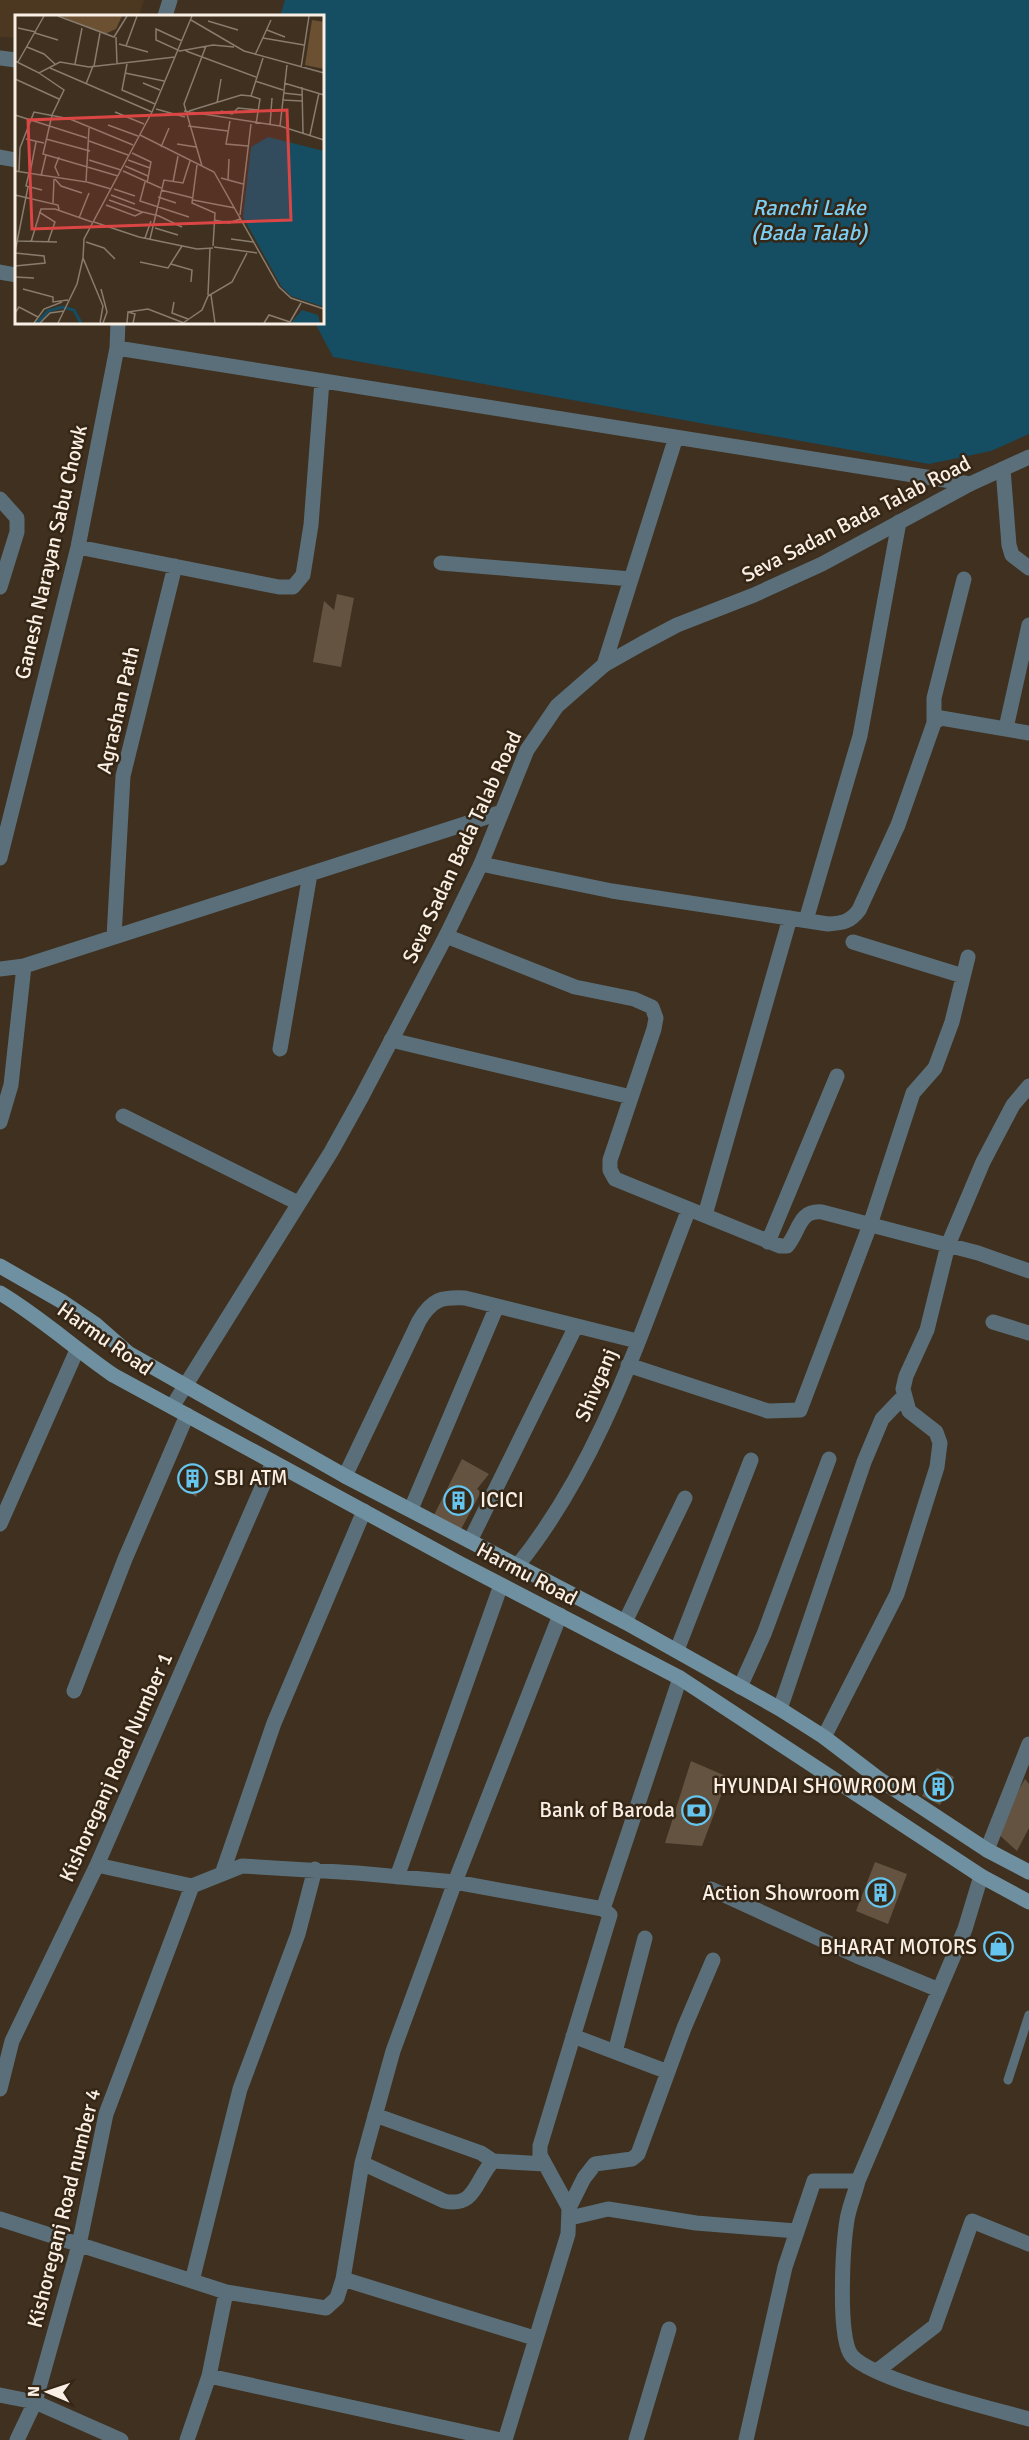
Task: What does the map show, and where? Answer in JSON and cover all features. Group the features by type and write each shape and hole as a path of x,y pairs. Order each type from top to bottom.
{"main road":[{"name":"Harmu Road","path":"0,1266 62,1301 95,1324 128,1353 345,1476 625,1622 780,1710 824,1737 879,1779 987,1850 1029,1872"},
{"name":"Harmu Road","path":"0,1293 36,1315 77,1350 113,1375 501,1585 680,1678 981,1876 1029,1902"}],"street":[{"path":"165,15 170,0"},
{"path":"0,58 15,60"},
{"path":"0,157 15,160"},
{"path":"0,272 15,275"},
{"name":"Ganesh Narayan Sabu Chowk","path":"0,858 78,547 117,348 118,324"},
{"path":"117,348 970,484"},
{"path":"78,547 279,587 293,587 303,575 309,535 322,381"},
{"path":"604,665 676,437"},
{"name":"Seva Sadan Bada Talab Road","path":"172,1407 184,1383 331,1152 446,936 481,864 499,813 527,750 557,706 604,665 677,625 754,596 970,484 1029,457"},
{"path":"1004,469 1009,545 1012,555 1029,568"},
{"path":"0,499 17,518 17,532 0,587"},
{"path":"806,921 860,736 899,522"},
{"path":"441,563 631,579"},
{"name":"Agrashan Path","path":"114,937 123,776 175,566"},
{"path":"481,864 612,891 806,921 840,923 850,921 859,910 898,825 934,723 934,698 964,579"},
{"path":"1006,728 1029,624"},
{"path":"934,723 941,718 954,718 1029,733"},
{"path":"0,969 24,966 499,813"},
{"path":"280,1048 310,874"},
{"path":"705,1215 790,918"},
{"path":"446,936 575,987 634,999 652,1007 656,1018 654,1029 613,1146 610,1170 615,1179 768,1242 787,1246 805,1215 811,1212 948,1245 1029,1271"},
{"path":"853,942 963,976"},
{"path":"628,1365 768,1411 800,1410 870,1225 913,1093 928,1078 952,1022 968,957"},
{"path":"0,1122 11,1085 24,966"},
{"path":"391,1040 631,1097"},
{"path":"768,1242 837,1076"},
{"path":"824,1737 897,1594 937,1467 940,1443 936,1432 909,1411 904,1396 906,1376 927,1330 948,1245 997,1131 1013,1105 1029,1086"},
{"path":"123,1116 298,1203"},
{"name":"Shivganj","path":"518,1565 559,1509 605,1423 689,1209"},
{"path":"345,1476 419,1321 432,1302 442,1297 465,1298 637,1341"},
{"path":"411,1509 497,1306"},
{"path":"993,1322 1029,1333"},
{"path":"470,1541 576,1326"},
{"path":"0,1524 77,1350"},
{"path":"780,1710 864,1462 882,1419 904,1396"},
{"path":"74,1691 125,1559 188,1416"},
{"path":"740,1687 765,1634 829,1459"},
{"path":"677,1650 751,1460"},
{"name":"Kishoreganj Road Number 1","path":"0,2089 12,2041 97,1865 273,1462"},
{"path":"625,1622 685,1498"},
{"path":"222,1874 274,1723 364,1511"},
{"path":"397,1877 501,1585"},
{"path":"0,2219 226,2292 326,2308 337,2298 343,2279 362,2163 393,2051 455,1882 560,1615"},
{"path":"603,1909 680,1678"},
{"path":"987,1850 1029,1744"},
{"path":"97,1865 192,1886 242,1866 315,1869 455,1882 603,1909 610,1915 610,1923 540,2146 540,2155 544,2164 570,2213"},
{"path":"192,2281 240,2089 295,1943 315,1869"},
{"path":"981,1876 965,1929 858,2181 847,2220 843,2328 846,2346 852,2357 876,2371 935,2392 1029,2419"},
{"name":"Kishoreganj Road number 4","path":"17,2440 34,2402 79,2245 106,2114 192,1886"},
{"path":"711,1889 939,1990"},
{"path":"615,2052 645,1938"},
{"path":"209,2376 503,2440 542,2310 568,2234 570,2213 584,2178 595,2164 625,2160 638,2154 713,1960"},
{"path":"573,2036 668,2072"},
{"path":"375,2115 481,2153 492,2161 544,2164"},
{"path":"362,2163 444,2201 458,2204 475,2189 492,2161"},
{"path":"746,2440 785,2267 814,2181 858,2181"},
{"path":"570,2213 608,2209 696,2223 796,2231"},
{"path":"876,2371 935,2326 972,2221 1029,2244"},
{"path":"343,2279 534,2338"},
{"path":"187,2440 209,2376 226,2292"},
{"path":"636,2440 669,2329"},
{"path":"0,2395 34,2402 121,2440"}],"lane":[{"path":"1008,2080 1029,2015"}],"shaded area":[{"path":"0,0 144,0 139,15 15,15 15,38 0,37"}],"water":[{"name":"Ranchi Lake (Bada Talab)","path":"285,0 1029,0 1029,434 991,451 929,464 333,357 316,324 324,324 324,15 280,15"}],"building":[{"path":"337,594 354,598 341,667 313,662 324,601 334,610"},
{"name":"ICICI","path":"462,1459 489,1474 477,1489 481,1492 459,1533 433,1517"},
{"name":"SBI ATM","path":"192,1466 205,1473 196,1497 179,1483"},
{"name":"Bank of Baroda","path":"691,1761 728,1777 702,1846 665,1843"},
{"name":"HYUNDAI SHOWROOM","path":"937,1768 954,1777 940,1805 922,1796"},
{"path":"1025,1779 1029,1784 1029,1828 1017,1851 995,1831"},
{"name":"Action Showroom","path":"875,1862 907,1874 888,1924 856,1911"}],"place":[{"name":"SBI ATM","path":"193,1478"},
{"name":"ICICI","path":"459,1500"},
{"name":"HYUNDAI SHOWROOM","path":"938,1786"},
{"name":"Bank of Baroda","path":"696,1810"},
{"name":"Action Showroom","path":"881,1893"},
{"name":"BHARAT MOTORS","path":"998,1947"}]}
